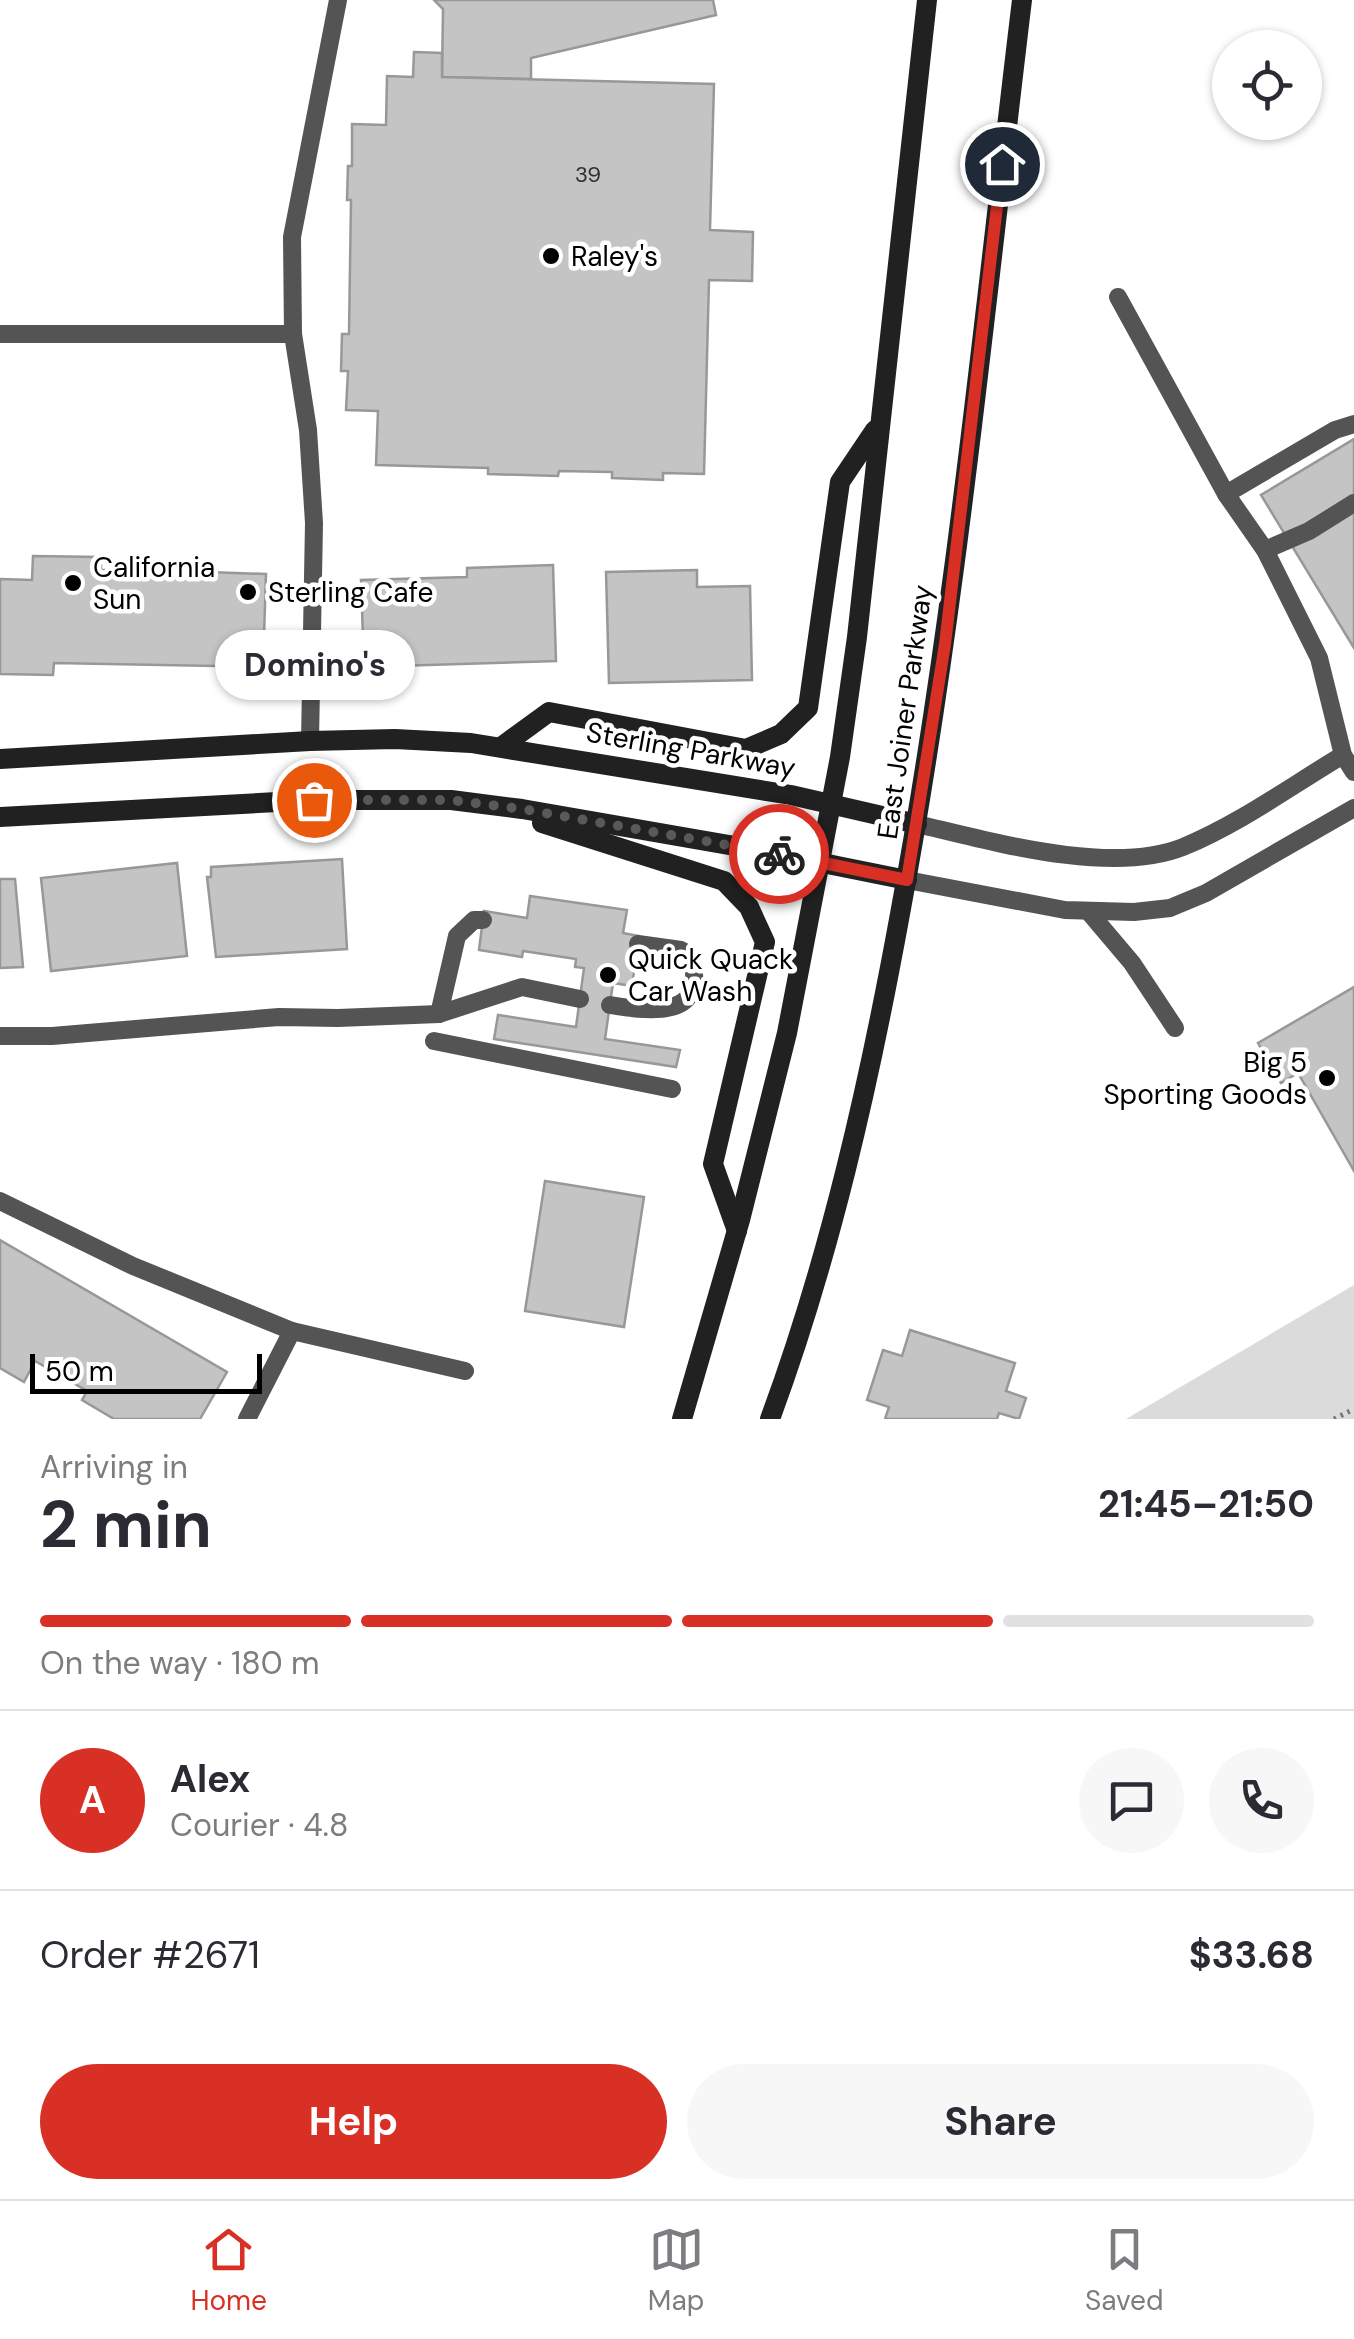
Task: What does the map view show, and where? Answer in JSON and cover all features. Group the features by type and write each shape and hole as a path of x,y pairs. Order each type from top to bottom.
{"main road":[{"name":"East Joiner Parkway","path":"682,1419 787,1033 831,804 858,638 926,0"},
{"name":"East Joiner Parkway","path":"770,1419 838,1197 882,1012 917,824 945,644 1022,0"},
{"path":"501,746 549,712 746,749 781,734 808,708 840,482 879,424"},
{"name":"Sterling Parkway","path":"0,759 310,741 396,739 501,746 831,804 917,824"},
{"path":"0,817 350,799 451,800 907,880"},
{"path":"483,804 724,880 749,907 765,942 712,1164 736,1231"}],"lane":[{"path":"310,741 314,523 308,430 293,334 292,238 338,0"},
{"path":"1118,297 1226,494 1266,550 1319,658 1343,755 1354,772"},
{"path":"0,334 293,334"},
{"path":"1226,494 1335,430 1354,424"},
{"path":"1266,550 1309,531 1354,503"},
{"name":"Sterling Parkway","path":"917,824 1066,855 1126,857 1179,849 1221,829 1343,755"},
{"path":"907,880 1065,910 1134,912 1170,908 1206,894 1354,808"},
{"path":"1088,911 1132,963 1175,1028"},
{"path":"438,1014 457,936 474,920 483,920"},
{"path":"610,1005 649,1011 671,1009 686,1000 694,985 695,970 690,956 681,950 638,944"},
{"path":"0,1036 52,1036 279,1017 438,1014 522,987 580,999"},
{"path":"434,1041 672,1089"},
{"path":"0,1200 132,1266 292,1331 465,1372"},
{"path":"248,1419 292,1331"}],"path":[{"path":"1334,1419 1354,1409"}],"shaded area":[{"path":"1354,1285 1354,1419 1126,1419"}],"building":[{"path":"434,0 713,0 716,15 531,58 531,79 442,77 443,9"},
{"name":"Raley's","path":"414,52 442,53 442,77 714,84 710,230 753,232 752,281 709,280 704,474 663,473 663,480 612,478 612,472 559,471 558,476 488,474 488,468 376,465 378,411 346,410 348,371 341,371 342,334 349,334 348,166 352,166 352,124 386,125 387,76 413,77"},
{"path":"1354,439 1354,648 1261,495"},
{"path":"33,556 101,557 101,570 208,569 266,574 263,667 54,663 53,675 0,674 0,579 32,580"},
{"path":"553,565 556,661 364,667 361,580 467,577 467,568"},
{"path":"697,570 697,587 750,586 752,680 609,683 606,572"},
{"path":"342,859 347,949 216,957 207,877 211,877 211,867"},
{"path":"177,863 187,956 51,971 41,878"},
{"path":"0,879 15,879 23,967 0,968"},
{"name":"Quick Quack Car Wash","path":"530,896 627,910 623,933 639,936 632,986 613,983 605,1039 680,1050 676,1067 494,1039 498,1015 576,1027 584,968 575,967 576,959 523,951 522,957 479,950 484,911 527,918"},
{"name":"Big 5 Sporting Goods","path":"1354,987 1354,1171 1298,1073 1281,1083 1258,1043"},
{"path":"545,1181 644,1197 624,1327 525,1311"},
{"path":"0,1240 227,1372 200,1419 114,1419 82,1400 87,1391 35,1361 24,1382 0,1368"},
{"path":"910,1330 1015,1363 1006,1391 1026,1398 1019,1419 999,1413 997,1419 885,1419 889,1407 867,1400 883,1350 902,1356"}],"way so far":[{"path":"314,800 451,800 779,854"}],"place":[{"name":"Raley's","path":"551,256"},
{"name":"California Sun","path":"73,583"},
{"name":"Sterling Cafe","path":"248,592"},
{"name":"Domino's","path":"314,800"},
{"name":"Quick Quack Car Wash","path":"608,975"},
{"name":"Big 5 Sporting Goods","path":"1327,1078"}],"route":[{"path":"779,854 907,880 945,644 1002,164"}]}
